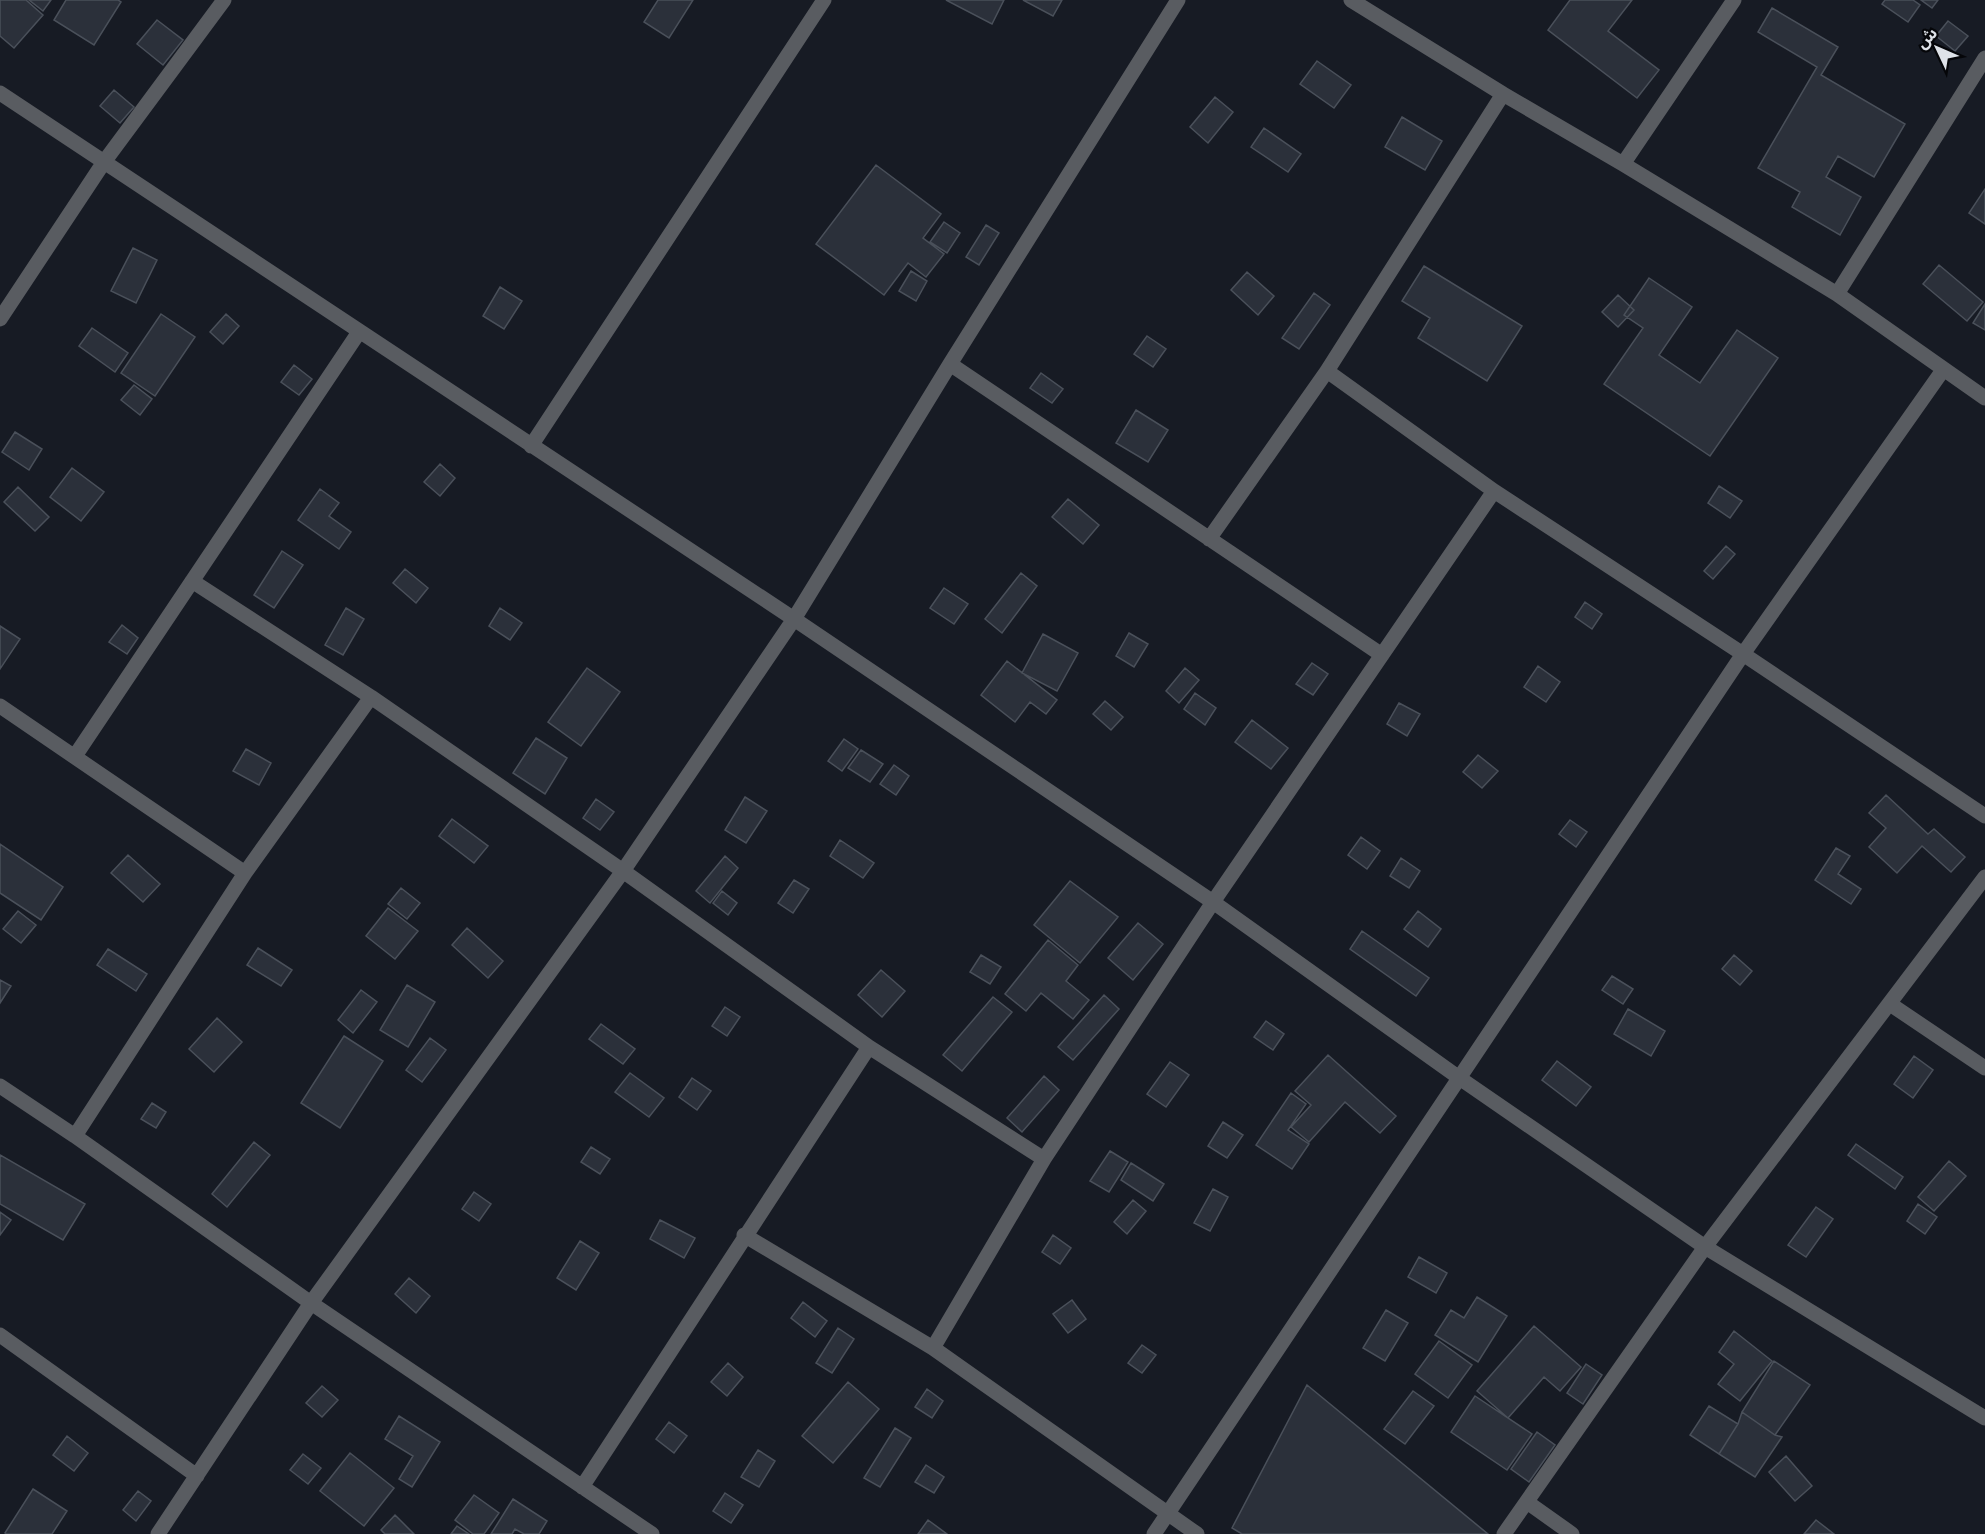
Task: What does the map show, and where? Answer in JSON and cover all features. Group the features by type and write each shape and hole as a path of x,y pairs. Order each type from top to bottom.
{"street":[{"path":"0,319 104,162 224,0"},
{"path":"531,446 824,0"},
{"path":"158,1534 311,1303 623,871 794,619 950,364 1178,0"},
{"path":"1351,0 1837,294 1985,398"},
{"path":"1623,164 1734,0"},
{"path":"1837,294 1985,58"},
{"path":"0,93 794,619 1213,902 1458,1077 1705,1247 1985,1418"},
{"path":"1209,539 1327,371 1503,94"},
{"path":"75,756 359,332"},
{"path":"950,364 1382,655"},
{"path":"1154,1534 1743,654 1943,370"},
{"path":"1327,371 1494,491 1985,816"},
{"path":"933,1348 1044,1159 1213,902 1494,491"},
{"path":"192,581 371,697 623,871 868,1047 1044,1159"},
{"path":"75,1136 246,873 371,697"},
{"path":"0,705 246,873"},
{"path":"1504,1534 1705,1247 1985,877"},
{"path":"1890,1004 1985,1068"},
{"path":"582,1487 868,1047"},
{"path":"0,1086 75,1136 311,1303 652,1534"},
{"path":"744,1235 933,1348 1197,1534"},
{"path":"0,1335 197,1476"},
{"path":"1527,1502 1572,1534"}],"building":[{"path":"0,0 26,0 43,15 14,48 0,36"},
{"path":"29,0 51,0 43,11"},
{"path":"66,0 118,0 121,2 94,45 54,20"},
{"path":"658,0 693,0 669,38 644,22"},
{"path":"946,0 1004,0 992,24"},
{"path":"1023,0 1062,0 1053,16"},
{"path":"1570,0 1632,0 1608,31 1659,70 1637,98 1548,30"},
{"path":"1885,0 1913,0 1920,5 1908,22 1882,4"},
{"path":"1921,0 1938,0 1932,8"},
{"path":"1772,8 1838,47 1821,75 1905,124 1874,177 1838,156 1826,177 1861,197 1840,235 1792,207 1800,192 1758,168 1817,67 1758,32"},
{"path":"157,20 183,40 163,65 137,44"},
{"path":"1948,21 1968,36 1955,51 1936,36"},
{"path":"1317,61 1351,85 1334,108 1300,84"},
{"path":"114,90 134,107 120,123 100,106"},
{"path":"1215,97 1233,112 1208,143 1190,127"},
{"path":"1402,117 1442,141 1425,170 1385,147"},
{"path":"1264,128 1301,154 1288,172 1251,147"},
{"path":"876,165 941,214 923,238 944,254 926,277 908,263 884,295 816,244"},
{"path":"1985,189 1985,224 1969,213"},
{"path":"944,222 960,233 947,253 930,242"},
{"path":"986,225 999,233 979,265 966,257"},
{"path":"133,248 157,260 136,303 111,291"},
{"path":"1939,265 1983,302 1967,321 1923,284"},
{"path":"1424,266 1522,326 1487,381 1418,338 1430,318 1402,301"},
{"path":"911,271 927,281 916,301 899,291"},
{"path":"1247,272 1274,296 1258,315 1231,290"},
{"path":"1649,278 1692,307 1659,355 1700,383 1737,330 1778,358 1710,456 1604,384 1643,328 1624,315"},
{"path":"500,287 522,301 504,329 483,316"},
{"path":"1314,293 1330,305 1299,349 1282,338"},
{"path":"1618,295 1634,310 1618,327 1602,312"},
{"path":"1985,304 1985,330 1973,323"},
{"path":"161,314 195,337 155,396 121,373"},
{"path":"226,314 239,326 223,344 210,332"},
{"path":"92,328 128,353 115,372 79,346"},
{"path":"1147,336 1166,349 1153,367 1134,354"},
{"path":"294,365 312,379 299,395 281,382"},
{"path":"1041,373 1063,389 1052,403 1030,388"},
{"path":"134,385 152,399 140,415 121,400"},
{"path":"1136,410 1168,430 1148,462 1116,443"},
{"path":"15,432 42,449 29,470 2,452"},
{"path":"440,464 455,478 440,496 424,482"},
{"path":"72,468 104,492 81,521 50,497"},
{"path":"1719,486 1742,501 1730,518 1708,503"},
{"path":"18,487 49,517 35,531 4,502"},
{"path":"320,489 339,503 329,516 351,532 339,549 298,520"},
{"path":"1068,499 1099,525 1083,544 1052,517"},
{"path":"1726,546 1735,554 1713,579 1704,571"},
{"path":"282,551 303,565 274,608 254,595"},
{"path":"405,569 428,588 416,603 393,583"},
{"path":"1021,573 1037,586 1002,633 985,619"},
{"path":"944,588 968,604 954,624 930,608"},
{"path":"1585,602 1602,614 1592,629 1575,617"},
{"path":"346,608 364,619 343,655 325,645"},
{"path":"500,608 522,623 510,640 489,626"},
{"path":"122,625 138,638 127,654 109,642"},
{"path":"0,626 20,639 0,669"},
{"path":"1129,633 1148,644 1134,667 1116,656"},
{"path":"1043,634 1078,653 1057,691 1022,673"},
{"path":"1007,661 1057,700 1046,714 1030,702 1015,722 981,695"},
{"path":"1312,663 1328,674 1313,695 1296,684"},
{"path":"1538,666 1560,682 1546,702 1524,687"},
{"path":"587,668 620,692 581,746 548,722"},
{"path":"1185,668 1199,680 1179,703 1166,691"},
{"path":"1195,693 1216,708 1205,725 1184,709"},
{"path":"1105,701 1123,717 1111,730 1093,714"},
{"path":"1399,703 1420,714 1407,736 1387,724"},
{"path":"1252,720 1288,748 1271,769 1235,742"},
{"path":"536,738 567,758 545,794 513,773"},
{"path":"844,739 858,749 842,771 828,761"},
{"path":"246,749 271,763 259,785 233,771"},
{"path":"861,750 883,764 870,782 848,768"},
{"path":"1478,755 1498,771 1482,788 1463,772"},
{"path":"894,765 909,776 896,795 880,784"},
{"path":"1886,795 1928,834 1934,829 1965,857 1951,872 1922,846 1897,873 1869,847 1886,828 1869,813"},
{"path":"745,797 767,811 746,843 725,830"},
{"path":"596,799 614,812 600,830 583,818"},
{"path":"452,819 488,846 474,863 439,836"},
{"path":"1570,820 1587,832 1576,847 1559,834"},
{"path":"1361,837 1380,851 1367,869 1348,855"},
{"path":"840,840 874,863 863,878 830,856"},
{"path":"0,844 63,887 41,920 0,893"},
{"path":"1836,848 1850,856 1838,874 1861,889 1851,904 1815,880"},
{"path":"128,855 160,884 143,902 111,873"},
{"path":"725,856 738,868 710,903 696,891"},
{"path":"1401,858 1420,871 1409,888 1390,876"},
{"path":"794,880 809,889 793,913 778,903"},
{"path":"1070,881 1118,917 1080,963 1034,925"},
{"path":"401,888 420,903 407,919 388,904"},
{"path":"722,891 737,903 728,915 713,903"},
{"path":"388,908 418,931 395,959 366,936"},
{"path":"18,911 36,925 21,943 3,929"},
{"path":"1418,911 1441,929 1428,947 1404,929"},
{"path":"1138,923 1163,944 1133,980 1108,958"},
{"path":"467,928 503,961 488,978 452,945"},
{"path":"1362,931 1429,978 1416,996 1350,949"},
{"path":"1048,940 1078,965 1066,981 1089,1000 1073,1019 1041,993 1026,1011 1005,994"},
{"path":"258,948 292,970 281,986 247,965"},
{"path":"108,949 147,974 136,991 97,965"},
{"path":"981,955 1001,967 990,984 970,972"},
{"path":"1734,955 1752,971 1740,985 1722,969"},
{"path":"881,970 905,991 882,1017 858,995"},
{"path":"1612,976 1633,989 1623,1004 1602,990"},
{"path":"0,980 11,986 0,1003"},
{"path":"407,985 435,1002 408,1047 380,1030"},
{"path":"361,990 377,1002 353,1033 338,1020"},
{"path":"1104,995 1119,1009 1073,1060 1058,1047"},
{"path":"993,997 1012,1012 962,1071 943,1055"},
{"path":"725,1007 740,1017 727,1036 712,1026"},
{"path":"1628,1009 1665,1031 1651,1056 1614,1034"},
{"path":"217,1018 242,1042 214,1072 189,1049"},
{"path":"1266,1021 1284,1034 1273,1050 1254,1037"},
{"path":"601,1024 635,1049 623,1064 589,1039"},
{"path":"344,1036 383,1061 340,1128 301,1103"},
{"path":"430,1038 446,1050 422,1082 406,1070"},
{"path":"1328,1055 1396,1116 1380,1133 1345,1102 1309,1142 1291,1127 1311,1105 1295,1091"},
{"path":"1914,1056 1933,1070 1913,1098 1894,1084"},
{"path":"1557,1061 1591,1087 1576,1106 1542,1080"},
{"path":"1170,1062 1189,1075 1166,1107 1147,1094"},
{"path":"630,1073 664,1098 649,1117 615,1092"},
{"path":"1044,1076 1059,1090 1022,1132 1007,1118"},
{"path":"692,1078 711,1091 697,1110 679,1097"},
{"path":"1291,1093 1306,1104 1288,1130 1309,1144 1292,1169 1256,1145"},
{"path":"152,1103 166,1112 156,1128 141,1119"},
{"path":"1223,1122 1243,1135 1227,1158 1208,1146"},
{"path":"254,1142 270,1155 227,1207 212,1194"},
{"path":"1856,1144 1903,1177 1895,1189 1848,1155"},
{"path":"591,1147 610,1159 600,1174 581,1162"},
{"path":"1110,1151 1128,1162 1109,1192 1090,1181"},
{"path":"0,1155 85,1204 63,1240 0,1204"},
{"path":"1949,1161 1966,1176 1934,1211 1918,1197"},
{"path":"1131,1163 1164,1184 1153,1201 1121,1180"},
{"path":"1213,1189 1228,1197 1210,1231 1194,1223"},
{"path":"474,1192 491,1204 479,1221 462,1209"},
{"path":"1133,1200 1146,1211 1127,1234 1114,1222"},
{"path":"1918,1204 1937,1217 1925,1234 1907,1221"},
{"path":"1816,1207 1833,1219 1806,1257 1788,1245"},
{"path":"0,1212 11,1220 0,1235"},
{"path":"660,1220 695,1238 684,1258 650,1239"},
{"path":"1053,1235 1071,1248 1060,1264 1042,1252"},
{"path":"580,1241 599,1253 576,1290 557,1278"},
{"path":"1419,1257 1447,1273 1436,1293 1408,1277"},
{"path":"409,1278 430,1296 416,1313 395,1294"},
{"path":"1477,1297 1507,1316 1478,1362 1435,1335 1451,1310 1464,1318"},
{"path":"1072,1300 1086,1319 1068,1333 1053,1314"},
{"path":"803,1302 827,1321 815,1337 791,1318"},
{"path":"1386,1310 1408,1323 1385,1361 1363,1348"},
{"path":"1534,1326 1581,1367 1560,1391 1544,1377 1508,1418 1477,1391"},
{"path":"838,1328 854,1339 832,1373 816,1363"},
{"path":"1734,1331 1772,1361 1740,1401 1718,1384 1734,1364 1719,1352"},
{"path":"1439,1341 1472,1365 1448,1398 1415,1374"},
{"path":"1142,1345 1156,1355 1142,1373 1128,1363"},
{"path":"1774,1361 1810,1385 1775,1435 1742,1412"},
{"path":"728,1363 743,1377 727,1396 711,1382"},
{"path":"1586,1364 1602,1375 1583,1404 1567,1393"},
{"path":"848,1382 879,1409 833,1463 802,1436"},
{"path":"1307,1385 1488,1534 1242,1534 1232,1528"},
{"path":"322,1386 338,1400 322,1417 306,1403"},
{"path":"927,1389 943,1401 932,1418 915,1407"},
{"path":"1413,1391 1434,1406 1405,1444 1384,1429"},
{"path":"1475,1396 1532,1434 1507,1470 1451,1432"},
{"path":"1709,1406 1738,1424 1719,1454 1690,1435"},
{"path":"1742,1412 1775,1435 1782,1437 1755,1477 1719,1454 1738,1424"},
{"path":"399,1416 440,1442 412,1487 399,1479 413,1456 385,1439"},
{"path":"669,1422 687,1436 674,1453 656,1439"},
{"path":"895,1428 911,1438 880,1487 864,1478"},
{"path":"1537,1432 1555,1445 1529,1482 1511,1469"},
{"path":"67,1436 88,1453 74,1471 53,1455"},
{"path":"758,1450 775,1461 759,1487 741,1477"},
{"path":"350,1453 394,1488 364,1526 320,1491"},
{"path":"303,1454 321,1468 308,1484 290,1470"},
{"path":"1786,1456 1812,1486 1795,1501 1769,1472"},
{"path":"926,1465 944,1477 934,1493 915,1482"},
{"path":"33,1489 67,1511 52,1534 6,1534 5,1533"},
{"path":"138,1491 151,1501 136,1521 123,1510"},
{"path":"725,1493 743,1505 731,1523 713,1511"},
{"path":"474,1495 499,1513 484,1534 473,1534 455,1520"},
{"path":"513,1499 547,1521 539,1534 524,1534 515,1529 512,1534 491,1534"},
{"path":"395,1515 414,1534 385,1534 381,1530"},
{"path":"928,1520 947,1534 918,1534"},
{"path":"1816,1520 1834,1534 1804,1534"},
{"path":"457,1526 469,1534 451,1534"}]}
